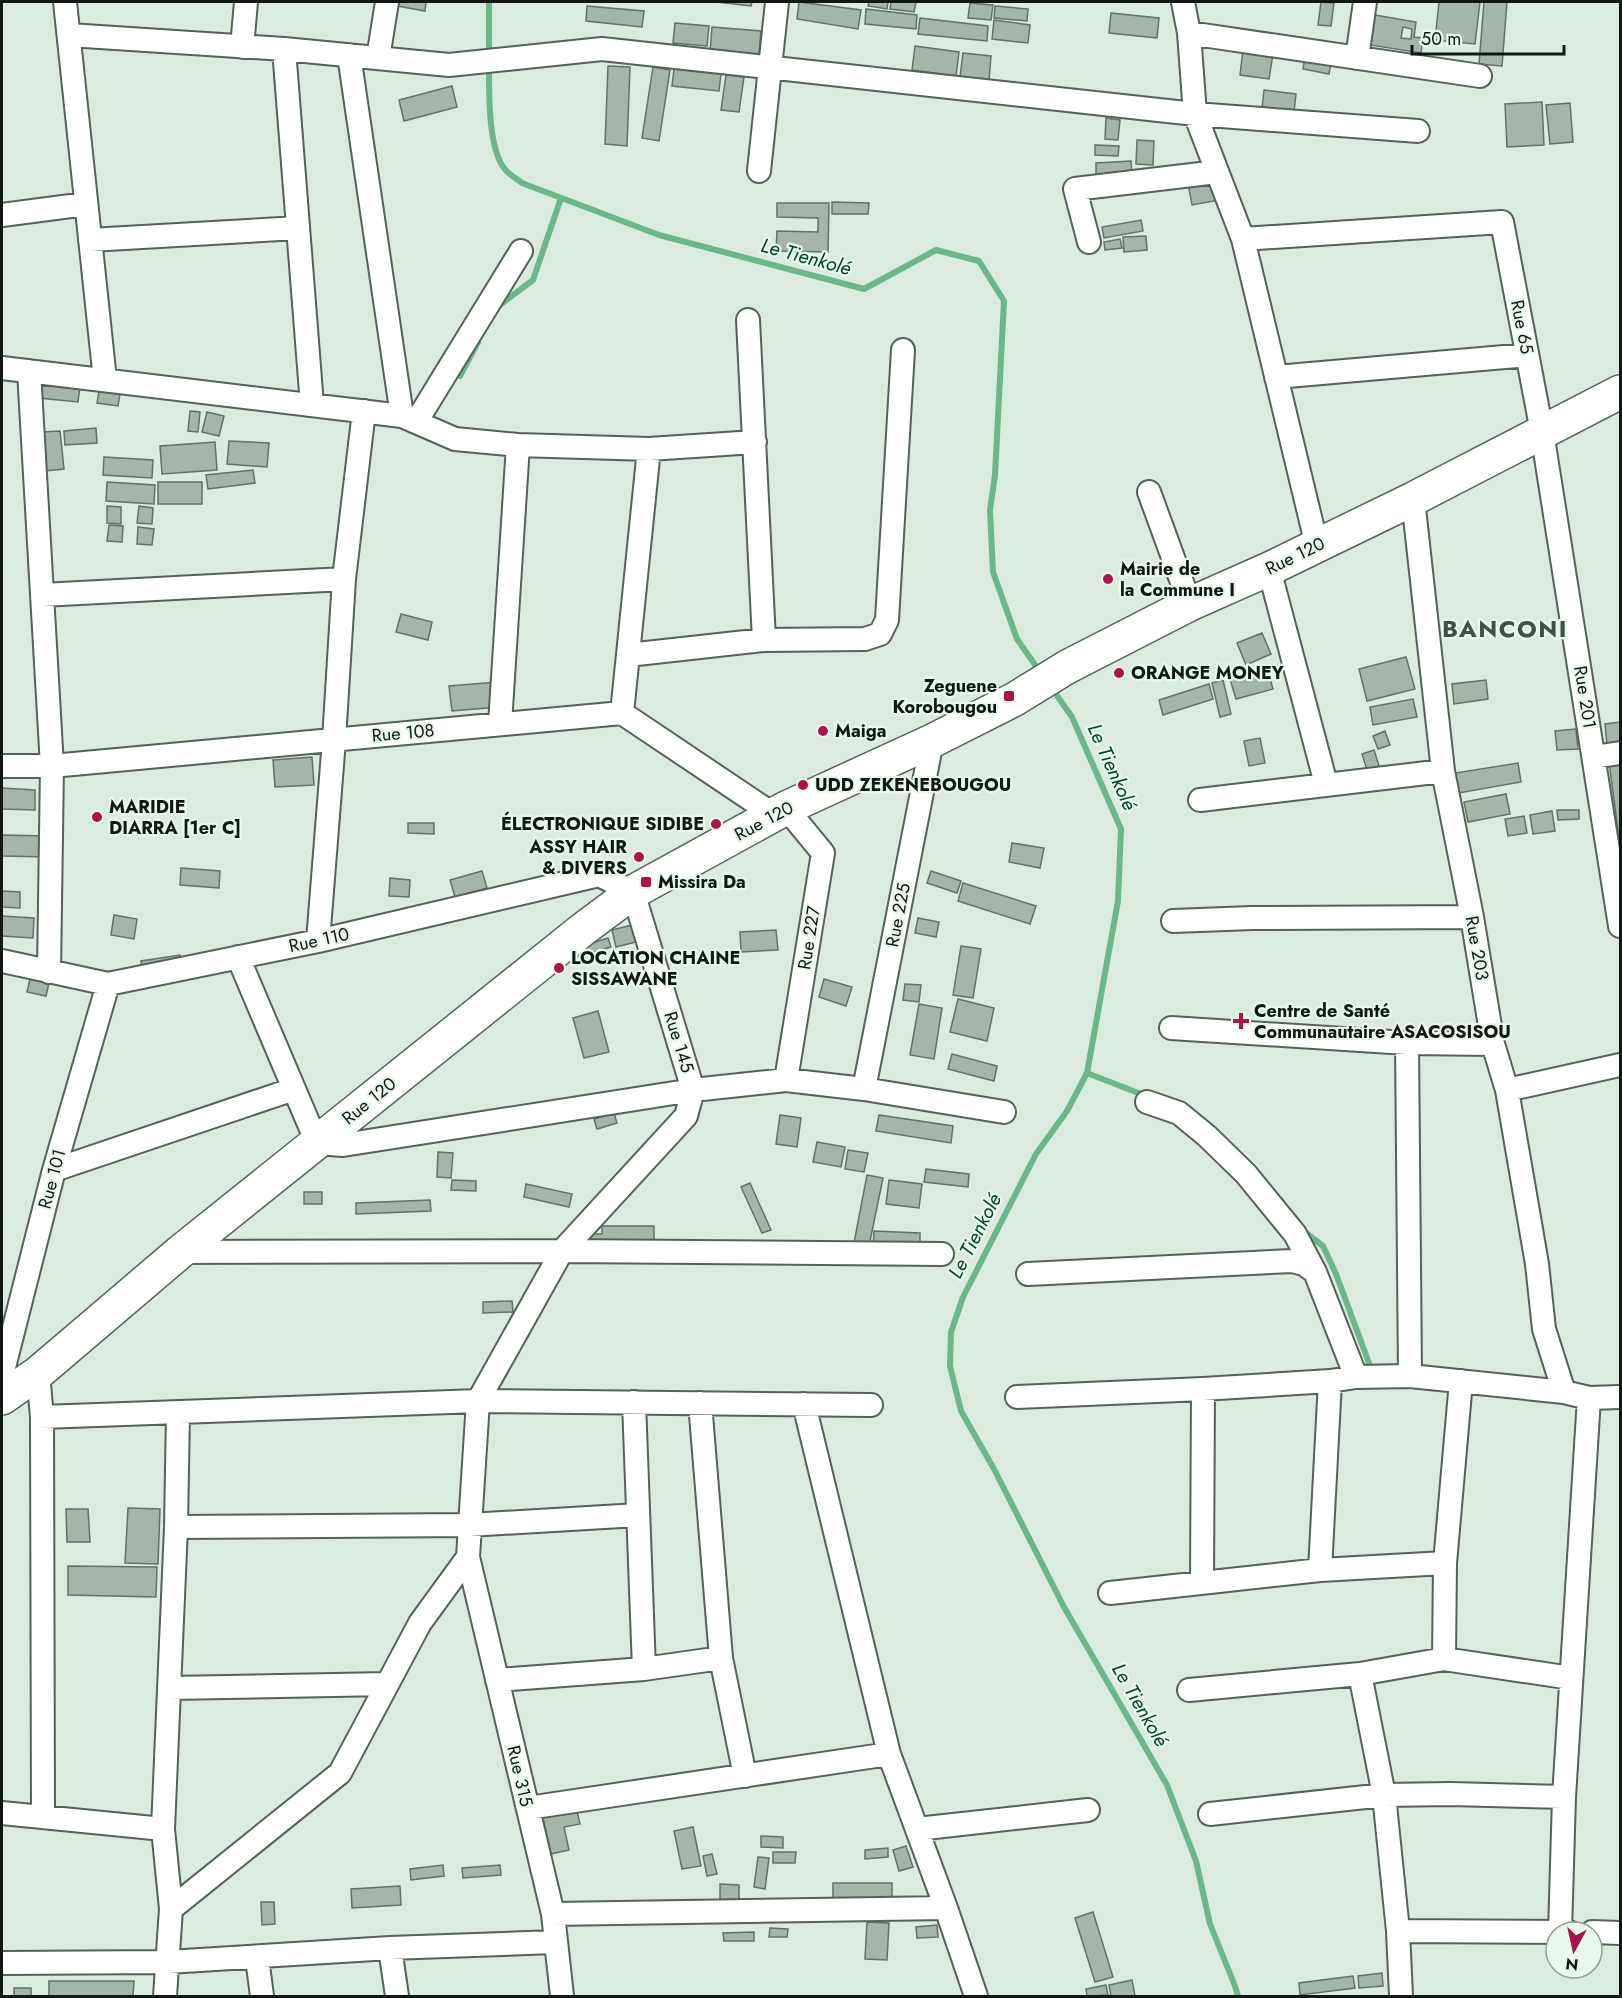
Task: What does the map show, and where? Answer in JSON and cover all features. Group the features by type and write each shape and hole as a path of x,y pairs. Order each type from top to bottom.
{"main road":[{"name":"Rue 120","path":"2,1398 38,1373 180,1252 633,892 780,812 932,741 1015,699 1067,667 1190,604 1269,569 1413,499 1620,392"}],"street":[{"path":"65,2 105,380"},
{"path":"242,47 246,2"},
{"path":"378,58 387,2"},
{"path":"759,171 777,2"},
{"path":"1183,2 1189,33 1195,114 1243,238 1317,546"},
{"path":"1357,58 1365,2"},
{"path":"1189,33 1480,76"},
{"path":"69,35 284,49 449,65 602,49 1195,114 1418,131"},
{"path":"284,49 312,405"},
{"path":"349,55 409,419"},
{"path":"1089,242 1075,189 1217,172"},
{"path":"2,215 86,204"},
{"name":"Rue 65","path":"1243,238 1502,222 1542,432"},
{"path":"90,240 298,228"},
{"path":"409,419 521,251"},
{"path":"748,320 764,640"},
{"path":"628,655 764,640 865,639 880,634 887,620 903,350"},
{"path":"1276,377 1527,355"},
{"path":"2,368 364,411 409,419 455,439 518,445 649,449 754,442"},
{"path":"29,371 52,766 49,972"},
{"path":"318,941 344,579 364,411"},
{"name":"Rue 201","path":"1542,432 1594,757 1618,886 1620,927"},
{"path":"500,724 518,445"},
{"path":"649,449 622,712 780,812"},
{"path":"1149,492 1190,604"},
{"name":"Rue 203","path":"1413,499 1443,771 1472,917 1493,1044 1507,1090 1537,1264 1544,1329 1564,1392"},
{"path":"1269,569 1326,784"},
{"path":"42,595 344,579"},
{"name":"Rue 108","path":"2,766 52,766 622,712"},
{"name":"Rue 225","path":"864,1089 932,741"},
{"path":"1594,757 1620,753"},
{"path":"1200,800 1443,771"},
{"name":"Rue 227","path":"780,812 823,853 786,1080"},
{"name":"Rue 110","path":"2,962 108,984 318,941 599,875 633,892"},
{"name":"Rue 145","path":"633,892 693,1090"},
{"path":"1173,921 1252,918 1472,917"},
{"path":"238,957 317,1143 343,1145 693,1090 786,1080 864,1089 1004,1112"},
{"name":"Rue 101","path":"2,1375 54,1170 108,984"},
{"path":"1171,1028 1407,1043 1493,1044"},
{"path":"1407,1043 1410,1376"},
{"path":"1507,1090 1620,1065"},
{"path":"54,1170 294,1089"},
{"path":"478,1401 562,1251 686,1116 693,1090"},
{"path":"1147,1102 1179,1113 1207,1136 1246,1174 1295,1234 1315,1272 1356,1377"},
{"path":"180,1252 562,1251 942,1254"},
{"path":"1028,1274 1292,1262 1304,1264 1315,1272"},
{"path":"38,1373 42,1417 43,1817"},
{"path":"1017,1397 1203,1389 1330,1381 1356,1377 1410,1376 1564,1392 1589,1398 1620,1397"},
{"path":"1320,1570 1330,1381"},
{"path":"1444,1659 1445,1563 1461,1382"},
{"path":"1202,1582 1203,1389"},
{"path":"1560,1920 1564,1797 1589,1398"},
{"path":"42,1417 478,1401 871,1405"},
{"name":"Rue 315","path":"478,1401 468,1557 553,1914 562,1996"},
{"path":"634,1402 644,1669"},
{"path":"700,1403 721,1658 745,1776"},
{"path":"804,1404 889,1754 976,1996"},
{"path":"165,1996 171,1909 163,1829 177,1527 178,1412"},
{"path":"177,1527 469,1525 638,1515"},
{"path":"171,1909 340,1773 420,1623 468,1557"},
{"path":"1110,1593 1320,1570 1445,1563"},
{"path":"497,1680 644,1669 721,1658"},
{"path":"1189,1690 1360,1674 1444,1659 1571,1678"},
{"path":"1360,1674 1384,1795 1398,1931 1401,1996"},
{"path":"169,1688 387,1684"},
{"path":"528,1808 889,1754"},
{"path":"1210,1814 1384,1795 1564,1797"},
{"path":"917,1829 1088,1810"},
{"path":"2,1813 163,1829"},
{"path":"553,1914 946,1908"},
{"path":"1398,1931 1544,1932"},
{"path":"1604,1932 1620,1933"},
{"path":"2,1963 168,1962 390,1948 555,1942"},
{"path":"390,1948 397,1996"},
{"path":"257,1958 262,1996"}],"building":[{"path":"398,2 426,2 425,11 397,6"},
{"path":"716,2 752,2 751,6"},
{"path":"799,2 861,10 858,29 797,19"},
{"path":"869,2 888,2 887,9 868,6"},
{"path":"891,2 916,2 914,12 890,9"},
{"path":"1321,2 1334,3 1331,26 1318,25"},
{"path":"1439,2 1480,2 1475,44 1435,40"},
{"path":"1484,2 1507,2 1502,66 1479,64"},
{"path":"970,3 993,5 991,20 968,18"},
{"path":"587,6 644,11 642,27 586,21"},
{"path":"995,6 1028,9 1027,21 994,18"},
{"path":"866,9 917,15 916,29 865,24"},
{"path":"1111,13 1159,18 1157,38 1109,33"},
{"path":"1375,15 1416,22 1414,37 1423,38 1421,53 1370,45","holes":["1403,27 1412,29 1411,39 1401,38"]},
{"path":"920,18 988,26 987,41 918,34"},
{"path":"994,20 1030,25 1028,43 992,39"},
{"path":"675,23 709,26 707,46 673,43"},
{"path":"712,27 761,31 759,55 710,51"},
{"path":"915,46 959,52 956,76 912,70"},
{"path":"1243,50 1273,54 1269,79 1240,75"},
{"path":"963,53 991,56 989,80 960,77"},
{"path":"1305,57 1331,62 1329,74 1303,69"},
{"path":"608,66 630,67 627,146 605,144"},
{"path":"653,67 670,70 659,141 642,138"},
{"path":"674,69 721,74 719,91 672,86"},
{"path":"726,75 744,77 739,112 721,110"},
{"path":"452,86 457,107 404,121 399,100"},
{"path":"1264,90 1296,94 1294,112 1262,108"},
{"path":"1542,102 1544,145 1507,147 1505,104"},
{"path":"1570,103 1573,142 1550,144 1546,105"},
{"path":"1106,118 1120,120 1118,140 1105,139"},
{"path":"1137,140 1154,141 1153,165 1136,164"},
{"path":"1095,145 1119,146 1118,156 1095,155"},
{"path":"1131,161 1132,174 1096,177 1096,163"},
{"path":"1216,178 1220,200 1192,205 1188,183"},
{"path":"832,202 869,203 868,214 832,214"},
{"path":"777,203 829,203 828,252 776,251 777,231 818,232 818,218 777,217"},
{"path":"1141,220 1143,231 1104,238 1102,227"},
{"path":"1146,236 1147,250 1124,252 1123,237"},
{"path":"1120,239 1122,248 1105,250 1104,242"},
{"path":"41,381 80,386 78,402 39,398"},
{"path":"99,391 120,394 118,406 97,403"},
{"path":"190,411 200,412 198,432 188,431"},
{"path":"207,412 224,416 219,436 202,432"},
{"path":"96,428 97,443 65,445 64,431"},
{"path":"60,431 64,469 45,471 42,432"},
{"path":"229,441 269,443 267,467 227,464"},
{"path":"215,442 217,470 162,474 160,446"},
{"path":"104,457 153,460 152,478 103,475"},
{"path":"253,470 255,483 208,489 206,475"},
{"path":"107,482 155,485 154,504 106,501"},
{"path":"158,482 202,482 202,504 158,504"},
{"path":"107,506 121,507 121,524 107,523"},
{"path":"139,506 153,508 152,524 137,523"},
{"path":"109,525 123,526 122,542 107,541"},
{"path":"138,527 154,529 152,545 137,544"},
{"path":"401,614 432,622 428,640 396,632"},
{"path":"1262,633 1271,654 1246,665 1237,643"},
{"path":"1406,657 1415,689 1367,701 1359,669"},
{"path":"1267,668 1273,689 1236,699 1230,679"},
{"path":"1223,680 1231,714 1220,717 1212,683"},
{"path":"1486,680 1488,699 1454,704 1452,684"},
{"path":"497,682 499,707 452,711 449,686"},
{"path":"1209,684 1213,699 1163,715 1159,700"},
{"path":"1413,699 1417,717 1373,725 1370,707"},
{"path":"1620,722 1620,743 1607,745 1605,724"},
{"path":"1576,729 1578,749 1557,750 1555,731"},
{"path":"1385,731 1390,745 1378,749 1373,736"},
{"path":"1260,738 1265,763 1249,766 1244,741"},
{"path":"1374,750 1380,769 1368,773 1362,754"},
{"path":"1620,752 1620,846 1608,754"},
{"path":"312,757 314,785 275,787 273,760"},
{"path":"1518,763 1521,782 1459,793 1455,773"},
{"path":"2,788 35,790 35,810 2,809"},
{"path":"1506,794 1510,814 1468,822 1464,802"},
{"path":"1557,810 1579,810 1579,819 1558,820"},
{"path":"1552,811 1555,831 1533,834 1530,815"},
{"path":"1524,816 1527,833 1508,836 1505,819"},
{"path":"408,823 434,823 434,834 408,833"},
{"path":"2,835 48,836 48,857 2,856"},
{"path":"1012,843 1044,848 1040,868 1009,862"},
{"path":"181,868 220,871 219,888 180,885"},
{"path":"482,871 487,888 455,897 450,880"},
{"path":"931,871 961,881 957,893 927,883"},
{"path":"390,878 410,880 409,897 389,896"},
{"path":"963,883 1036,906 1030,924 958,901"},
{"path":"2,891 20,892 20,908 2,907"},
{"path":"114,915 137,919 134,939 111,935"},
{"path":"2,916 34,918 33,938 2,936"},
{"path":"918,918 939,922 936,937 915,933"},
{"path":"632,925 636,942 616,947 612,930"},
{"path":"776,930 778,950 741,952 740,932"},
{"path":"608,938 611,947 576,958 573,949"},
{"path":"961,946 981,949 973,998 953,995"},
{"path":"180,955 182,963 142,969 141,961"},
{"path":"30,979 49,983 46,996 27,992"},
{"path":"824,979 852,987 846,1006 819,997"},
{"path":"905,984 921,985 919,1002 903,1000"},
{"path":"958,999 994,1008 987,1041 950,1032"},
{"path":"919,1004 942,1008 934,1059 910,1055"},
{"path":"598,1011 609,1052 584,1058 573,1018"},
{"path":"952,1054 997,1066 994,1081 948,1069"},
{"path":"614,1113 617,1123 597,1129 594,1119"},
{"path":"780,1115 801,1118 797,1147 776,1144"},
{"path":"879,1115 953,1126 951,1143 876,1131"},
{"path":"817,1142 845,1147 841,1167 813,1162"},
{"path":"848,1150 868,1153 864,1172 845,1169"},
{"path":"438,1152 453,1153 451,1178 437,1177"},
{"path":"926,1169 969,1174 968,1187 924,1182"},
{"path":"867,1175 883,1178 868,1251 853,1248"},
{"path":"452,1180 476,1181 476,1191 451,1190"},
{"path":"889,1180 922,1184 919,1208 886,1204"},
{"path":"750,1183 771,1230 762,1233 741,1187"},
{"path":"526,1184 572,1194 569,1207 524,1197"},
{"path":"304,1192 322,1192 322,1204 304,1204"},
{"path":"430,1200 431,1211 356,1214 356,1203"},
{"path":"602,1226 654,1226 654,1246 590,1243 591,1234 602,1234"},
{"path":"874,1231 920,1233 920,1252 873,1250"},
{"path":"512,1301 513,1312 483,1313 483,1302"},
{"path":"128,1508 160,1509 158,1564 125,1563"},
{"path":"66,1509 88,1509 90,1542 67,1542"},
{"path":"68,1566 157,1567 156,1597 68,1595"},
{"path":"576,1807 580,1824 564,1827 569,1850 551,1854 542,1814"},
{"path":"693,1827 701,1866 682,1869 674,1831"},
{"path":"761,1836 783,1837 783,1848 761,1847"},
{"path":"906,1846 913,1867 899,1871 893,1850"},
{"path":"888,1848 888,1857 865,1859 865,1850"},
{"path":"773,1852 796,1852 795,1863 773,1863"},
{"path":"712,1854 717,1874 707,1876 703,1856"},
{"path":"758,1857 769,1858 765,1889 754,1887"},
{"path":"443,1865 444,1876 411,1880 410,1869"},
{"path":"500,1865 501,1875 463,1878 462,1868"},
{"path":"833,1883 892,1883 892,1900 833,1900"},
{"path":"720,1884 739,1885 739,1904 720,1904"},
{"path":"400,1886 401,1905 352,1908 351,1889"},
{"path":"261,1902 274,1902 275,1924 262,1925"},
{"path":"1093,1912 1113,1977 1095,1982 1075,1918"},
{"path":"867,1922 889,1923 887,1960 865,1959"},
{"path":"937,1925 938,1937 917,1938 916,1927"},
{"path":"770,1928 788,1929 787,1937 769,1937"},
{"path":"754,1932 754,1941 724,1941 723,1933"},
{"path":"1382,1973 1383,1986 1359,1988 1358,1976"},
{"path":"1353,1976 1355,1988 1300,1995 1299,1983"},
{"path":"1132,1980 1135,1996 1111,1996 1109,1985"},
{"path":"49,1981 134,1981 133,1996 49,1996"},
{"path":"1106,1985 1108,1995 1087,1996 1086,1989"},
{"path":"14,1988 31,1988 31,1996 14,1996"}],"waterway":[{"name":"Le Tienkolé","path":"489,2 489,56"},
{"name":"Le Tienkolé","path":"489,66 490,119 495,147 504,168 522,183 659,235 864,289 936,250 979,261 1004,301 995,475 990,510 993,572 1017,639 1040,672"},
{"path":"497,307 533,280 561,198"},
{"path":"460,376 478,342"},
{"name":"Le Tienkolé","path":"1051,687 1072,717 1121,829 1118,901 1087,1073 1067,1111 1036,1154 963,1297 951,1332 950,1366 961,1411 994,1469 1064,1607 1167,1785 1196,1861 1210,1924 1238,1996"},
{"path":"1087,1073 1146,1096"},
{"path":"1302,1230 1323,1246 1336,1274 1369,1363"}],"place":[{"name":"Mairie de la Commune I","path":"1108,579"},
{"name":"ORANGE MONEY","path":"1119,673"},
{"name":"Zeguene Korobougou","path":"1009,696"},
{"name":"Maiga","path":"823,731"},
{"name":"UDD ZEKENEBOUGOU","path":"803,785"},
{"name":"MARIDIE DIARRA [1er C]","path":"97,817"},
{"name":"ÉLECTRONIQUE SIDIBE","path":"716,824"},
{"name":"ASSY HAIR & DIVERS","path":"639,857"},
{"name":"Missira Da","path":"646,882"},
{"name":"LOCATION CHAINE SISSAWANE","path":"559,968"},
{"name":"Centre de Santé Communautaire ASACOSISOU","path":"1241,1021"}],"district":[{"name":"BANCONI","path":"1505,628"}]}
